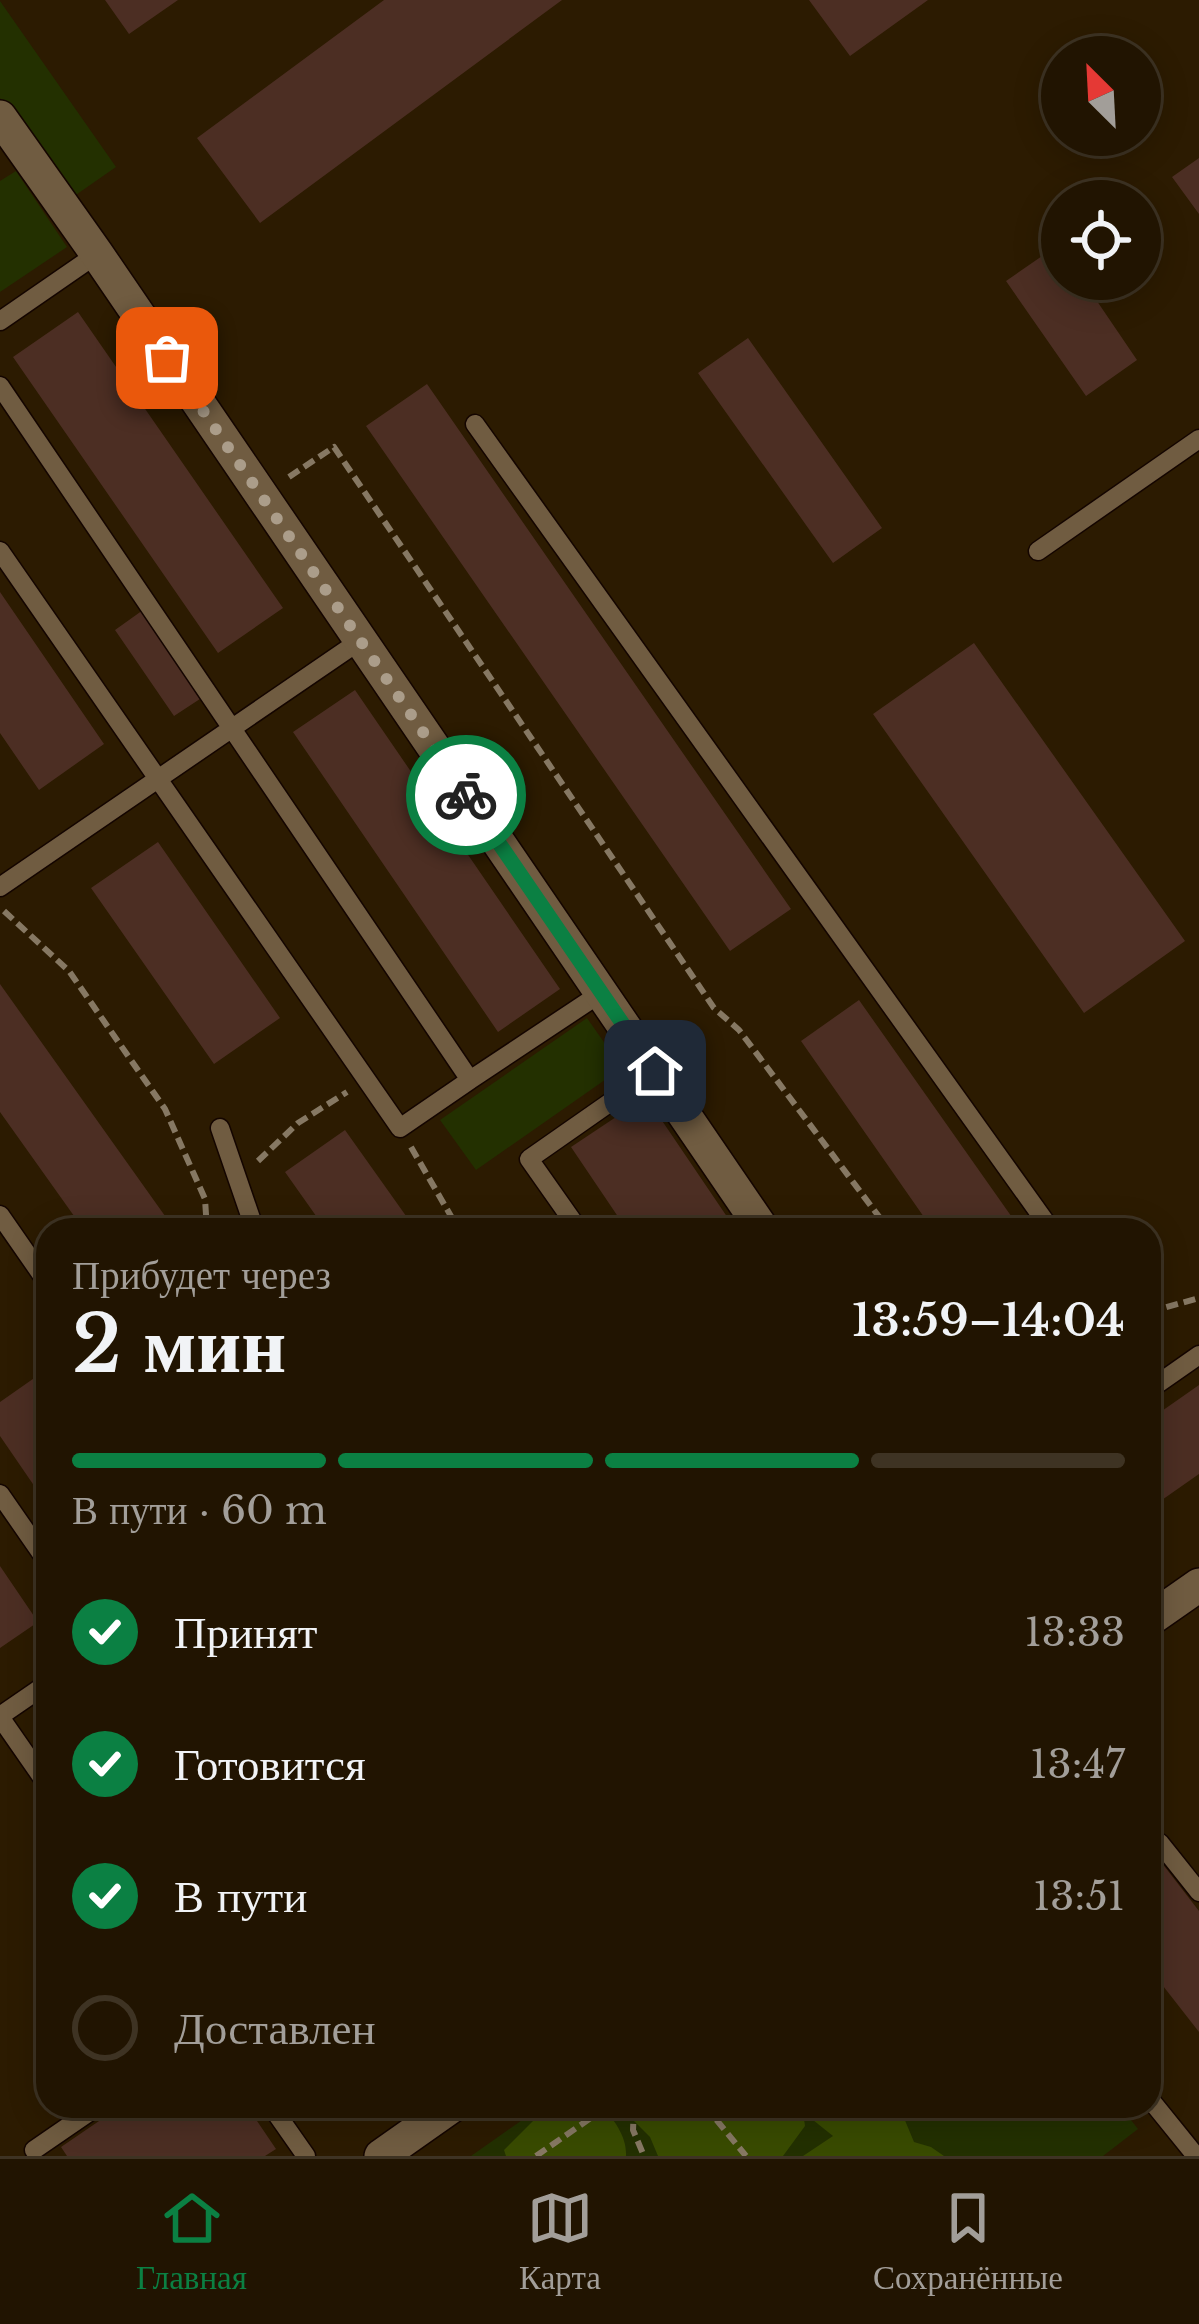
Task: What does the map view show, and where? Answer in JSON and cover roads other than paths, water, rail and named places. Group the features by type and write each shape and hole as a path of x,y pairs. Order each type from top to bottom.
{"street":[{"path":"0,117 16,152 97,254 755,1218"},
{"path":"1161,1612 1199,1585"},
{"path":"380,2156 435,2118"}],"lane":[{"path":"0,321 97,254"},
{"path":"0,386 470,1080"},
{"path":"475,424 1043,1218"},
{"path":"1038,551 1199,439"},
{"path":"0,551 400,1128 601,993"},
{"path":"0,887 361,640"},
{"path":"571,1218 529,1159 655,1071"},
{"path":"220,1128 251,1218"},
{"path":"0,1215 36,1267"},
{"path":"1161,1382 1199,1355"},
{"path":"0,1494 36,1546"},
{"path":"36,1692 0,1717 36,1769"},
{"path":"1161,1844 1199,1892"},
{"path":"1161,2113 1196,2156"},
{"path":"33,2154 82,2118"},
{"path":"279,2118 306,2156"}]}
